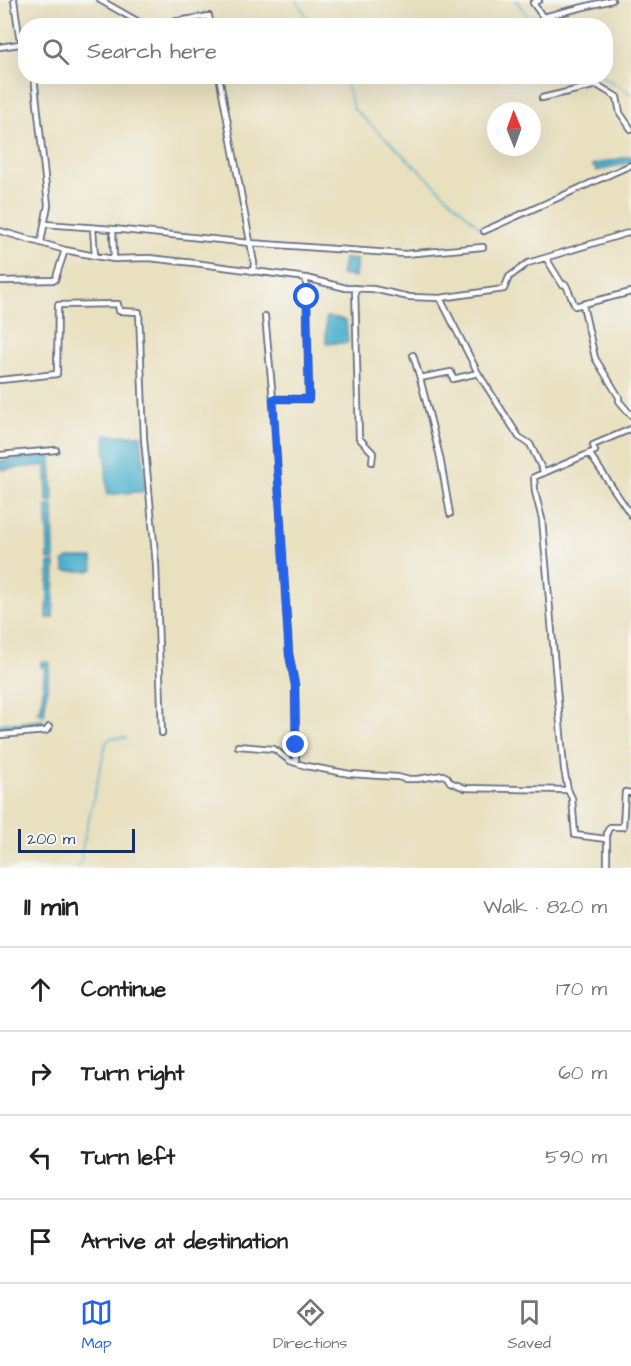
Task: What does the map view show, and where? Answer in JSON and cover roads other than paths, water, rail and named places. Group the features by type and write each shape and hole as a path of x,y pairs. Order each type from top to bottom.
{"street":[{"path":"14,0 18,29"},
{"path":"100,0 133,18"},
{"path":"539,0 533,3 543,17 612,0"},
{"path":"0,47 18,44"},
{"path":"35,84 48,205 41,242"},
{"path":"220,84 250,243 253,272"},
{"path":"542,98 597,85 617,97 619,109 631,129"},
{"path":"484,231 631,165"},
{"path":"45,224 250,243 405,254 483,247"},
{"path":"93,229 95,256"},
{"path":"113,229 114,259"},
{"path":"0,231 65,250 95,256 114,259 149,258 306,278 409,297 440,297 504,289 509,277 528,263 631,232"},
{"path":"0,281 55,280 65,250"},
{"path":"546,258 562,284 566,285 575,306 631,292"},
{"path":"273,399 309,399 306,278"},
{"path":"355,288 358,438 374,453 372,462"},
{"path":"440,297 478,373 519,437 530,444 544,473"},
{"path":"0,380 57,374 58,305 118,304 119,311 139,312 144,439 156,564 162,733"},
{"path":"583,305 595,358 619,397 619,401 631,415"},
{"path":"265,316 273,399 289,654 295,685 296,763"},
{"path":"413,355 440,457 450,514"},
{"path":"420,378 451,372 453,380 478,373"},
{"path":"606,839 574,836 572,798 564,769 542,519 535,492 534,477 595,451 593,445 631,429"},
{"path":"0,455 56,450"},
{"path":"589,453 631,515"},
{"path":"0,735 46,731 49,727"},
{"path":"238,746 274,749 296,763 350,774 405,779 443,776 447,777 450,782 465,788 568,790"},
{"path":"623,827 625,792 631,793"},
{"path":"607,868 607,832 610,827 631,827"}],"water":[{"path":"631,156 631,162 597,171 592,165"},
{"path":"344,259 357,260 355,277 341,275"},
{"path":"326,317 346,321 348,343 326,343"},
{"path":"105,435 141,435 146,491 107,495"},
{"path":"51,456 53,502 47,502 46,465 0,470 0,461"},
{"path":"47,506 53,506 54,560 48,560"},
{"path":"68,558 92,558 93,569 65,571 63,562"},
{"path":"49,563 55,563 53,618 47,618"},
{"path":"41,662 50,663 44,715 38,712 41,708 45,667 41,667"},
{"path":"43,720 43,725 0,729 0,724"}],"waterway":[{"path":"296,0 308,18"},
{"path":"516,0 529,18"},
{"path":"613,83 631,94"},
{"path":"346,84 354,109 484,231"},
{"path":"77,868 82,863 81,853 106,743 110,738 126,738"}]}
